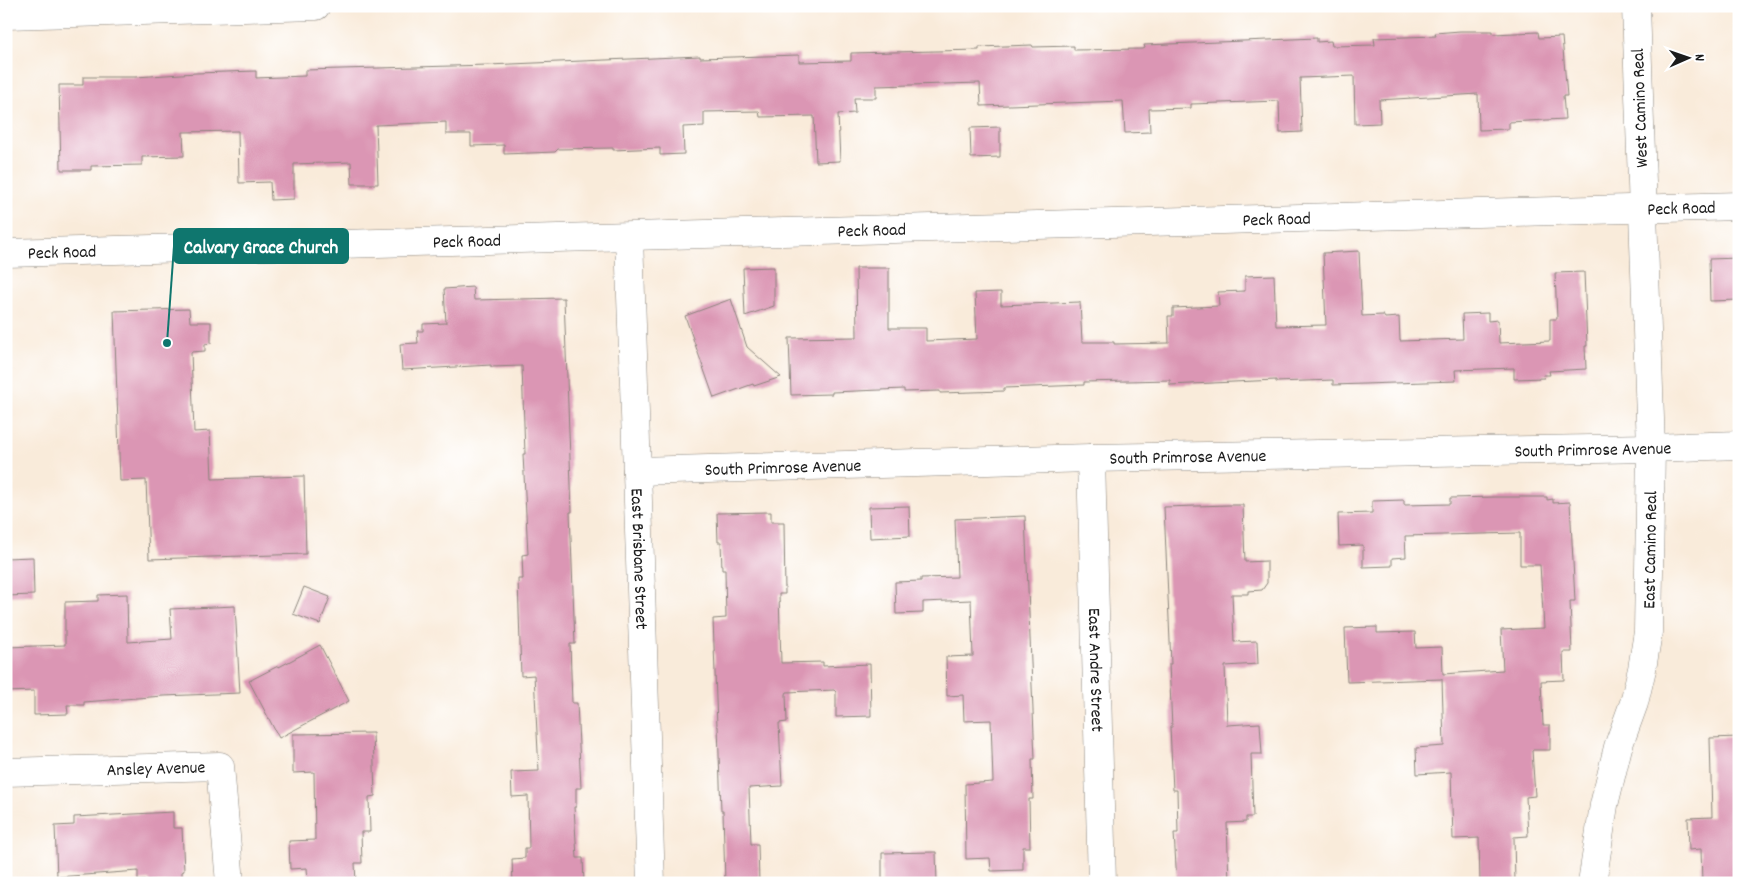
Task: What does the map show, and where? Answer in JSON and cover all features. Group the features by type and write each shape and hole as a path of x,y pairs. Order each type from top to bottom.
{"street":[{"path":"6,15 316,6"},
{"name":"West Camino Real","path":"1636,6 1643,210"},
{"name":"Peck Road","path":"6,253 1739,206"},
{"name":"East Camino Real","path":"1592,883 1604,805 1618,747 1636,694 1646,641 1652,448 1643,210"},
{"name":"East Brisbane Street","path":"629,236 651,883"},
{"name":"South Primrose Avenue","path":"637,471 1091,458 1739,445"},
{"name":"East Andre Street","path":"1091,458 1102,883"},
{"name":"Ansley Avenue","path":"6,772 220,766 230,883"}],"building":[{"path":"1493,31 1493,34 1538,32 1539,38 1562,37 1567,96 1563,96 1565,119 1509,122 1509,129 1479,130 1478,94 1379,100 1380,123 1355,124 1354,76 1300,78 1302,132 1280,133 1279,101 1191,104 1191,108 1149,109 1150,132 1125,133 1123,101 981,106 980,83 876,86 876,98 854,98 855,113 838,114 840,161 816,162 814,116 760,117 759,111 704,112 704,126 683,127 684,154 660,155 660,148 613,150 613,148 558,149 555,152 504,154 504,145 471,146 471,134 446,134 446,122 376,125 378,184 352,184 351,162 294,164 294,199 271,200 270,182 239,183 238,131 183,132 184,156 142,157 142,165 91,166 91,170 61,170 59,85 83,85 83,77 136,77 256,71 256,78 305,76 305,70 700,56 700,58 799,55 799,62 851,61 851,53 979,50 979,47 1032,45 1033,47 1074,46 1074,50 1143,49 1145,48 1144,45 1317,38 1317,42 1331,41 1332,46 1375,45 1374,38 1436,36 1435,33"},
{"path":"1000,127 1000,157 971,158 970,128"},
{"path":"1359,251 1362,316 1383,315 1385,318 1399,317 1400,341 1463,339 1462,314 1488,313 1488,321 1498,320 1499,343 1550,341 1550,319 1557,319 1555,273 1584,272 1586,369 1549,371 1550,375 1543,375 1544,378 1514,379 1514,368 1455,370 1456,381 1333,385 1333,380 1276,382 1276,380 1170,385 1170,380 1084,382 1084,385 1004,388 1004,391 940,393 940,391 904,392 904,389 791,395 789,338 857,337 856,268 889,268 889,328 926,328 926,341 977,339 975,293 1001,292 1001,305 1080,302 1082,342 1114,342 1114,344 1169,343 1168,316 1173,316 1173,308 1219,306 1218,292 1245,291 1245,276 1274,275 1276,326 1326,325 1323,253"},
{"path":"1739,258 1739,300 1710,301 1709,259"},
{"path":"774,267 774,306 745,316 743,268"},
{"path":"473,287 474,300 564,298 575,644 570,644 572,703 577,703 581,788 576,788 576,807 574,807 577,858 583,858 584,883 513,883 512,859 525,858 525,848 529,848 528,796 512,797 511,772 539,771 534,675 521,676 518,579 523,579 522,555 528,554 523,454 525,454 522,366 491,367 491,365 402,370 400,344 418,343 417,331 423,331 423,324 446,323 444,289"},
{"path":"731,299 747,347 781,377 754,386 753,384 714,398 685,316"},
{"path":"189,309 190,322 211,322 211,343 205,344 205,351 191,352 194,432 210,431 212,479 304,476 306,554 149,559 146,480 120,481 114,311"},
{"path":"1547,497 1547,500 1553,499 1553,503 1570,502 1575,601 1570,601 1572,652 1563,652 1564,680 1541,681 1543,725 1550,725 1550,750 1532,750 1535,796 1526,797 1528,836 1514,837 1515,883 1480,883 1479,838 1453,839 1451,772 1417,774 1416,748 1444,746 1442,679 1347,682 1345,628 1377,627 1377,633 1415,632 1416,648 1442,647 1443,674 1503,670 1501,630 1544,628 1540,565 1520,565 1520,533 1405,536 1406,557 1392,558 1392,566 1363,567 1363,545 1339,546 1338,514 1372,513 1372,501 1404,500 1404,505 1450,504 1450,498"},
{"path":"1243,505 1245,562 1267,561 1267,583 1262,590 1248,591 1248,594 1232,594 1234,642 1257,641 1258,664 1225,666 1227,725 1260,723 1262,754 1251,754 1253,817 1246,817 1246,822 1227,823 1229,883 1177,883 1174,833 1178,833 1177,790 1173,790 1170,727 1172,727 1169,664 1171,664 1164,507"},
{"path":"909,506 910,536 870,538 869,507"},
{"path":"771,512 771,522 784,522 785,594 779,594 781,663 823,662 823,666 870,664 871,716 836,717 836,692 834,690 787,692 787,722 779,723 782,786 749,788 751,844 758,844 759,883 725,883 713,619 726,618 725,570 722,570 721,542 718,542 717,513"},
{"path":"1025,516 1035,759 1032,759 1033,799 1029,799 1030,847 1023,847 1023,870 991,871 990,858 966,859 965,784 993,782 991,720 964,721 963,695 947,696 946,657 973,656 971,600 923,602 923,613 896,614 895,582 921,581 921,578 957,577 955,519"},
{"path":"33,557 34,595 6,596 6,558"},
{"path":"304,587 330,597 320,624 293,614"},
{"path":"127,594 128,642 172,639 170,609 235,606 240,693 84,702 84,705 67,705 68,714 34,715 34,691 6,692 6,647 65,645 65,602 98,601 98,595"},
{"path":"320,645 349,701 279,738 249,681"},
{"path":"373,733 375,796 369,797 370,832 361,832 362,863 355,863 356,883 308,883 307,868 290,869 289,841 315,840 314,772 293,773 293,734"},
{"path":"1739,737 1739,881 1733,881 1733,883 1702,883 1701,849 1689,850 1688,818 1712,817 1710,738"},
{"path":"173,812 173,828 182,828 184,871 182,872 182,882 150,883 150,880 138,881 138,871 57,877 55,826 74,825 74,817"},
{"path":"936,852 937,883 882,883 882,853"}],"place":[{"name":"Calvary Grace Church","path":"167,343"}]}
